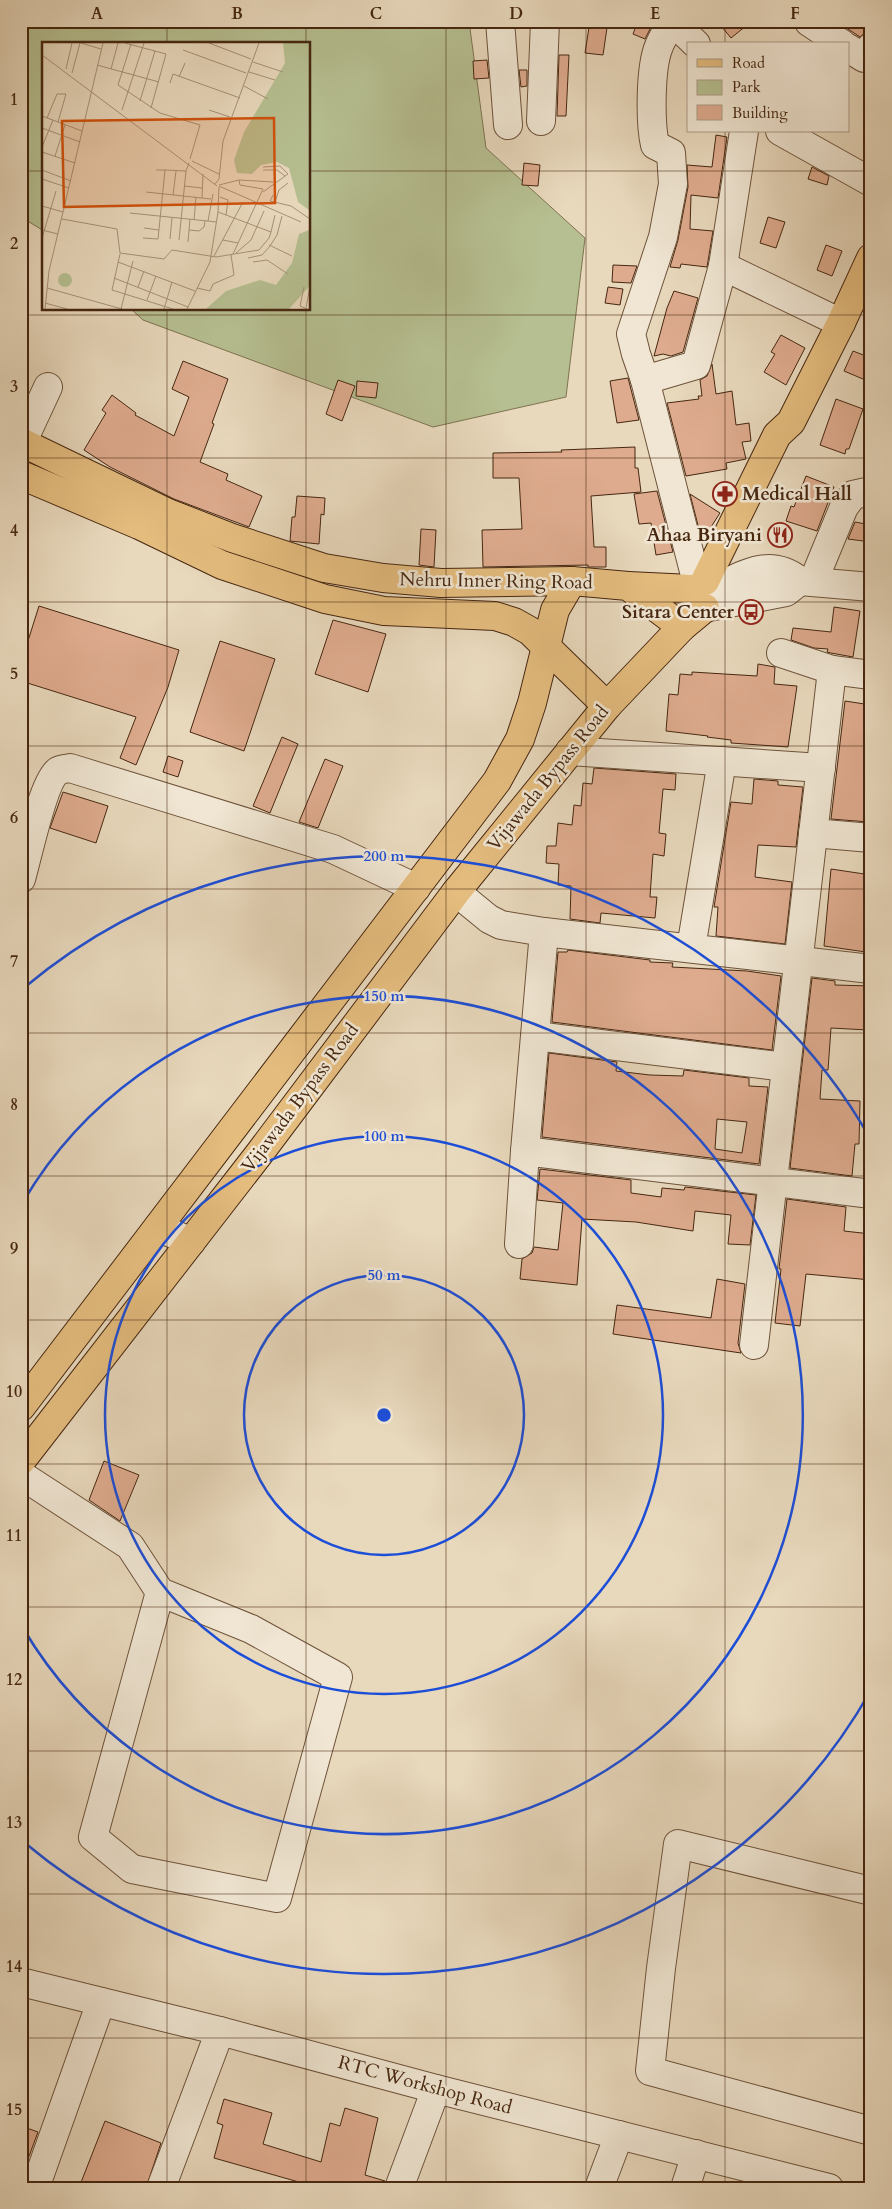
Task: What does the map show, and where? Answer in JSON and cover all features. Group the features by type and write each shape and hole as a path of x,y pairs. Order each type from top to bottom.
{"main road":[{"name":"Vijawada Bypass Road","path":"21,1460 191,1242 456,892 606,706 682,627 704,593 777,435 791,422 841,324 871,258"},
{"name":"Nehru Inner Ring Road","path":"22,442 168,513 232,538 324,568 383,578 441,583 572,581 628,586"},
{"name":"Nehru Inner Ring Road","path":"21,475 139,524 222,565 324,599 384,611 495,616 514,622 522,626 606,706"},
{"name":"Vijawada Bypass Road","path":"21,1407 497,781 520,739 532,703 555,610 572,581"},
{"path":"628,586 704,593"},
{"path":"628,586 682,627"}],"street":[{"path":"500,21 508,125"},
{"path":"541,121 545,21"},
{"path":"694,42 672,22 658,46 653,76 652,134 655,145 671,153 672,184 663,237 631,334 704,593 756,569 766,568 792,574 807,582 871,587"},
{"path":"809,22 839,42"},
{"path":"850,49 864,58 871,47"},
{"path":"645,380 696,365 723,266 744,132"},
{"path":"782,132 871,182"},
{"path":"723,266 841,324"},
{"path":"22,442 48,387"},
{"path":"807,582 844,507 853,496 871,491"},
{"path":"781,653 832,670 871,675"},
{"path":"754,1344 832,670"},
{"path":"570,751 821,768"},
{"path":"691,948 722,761"},
{"path":"21,879 41,807 52,778 59,770 70,768 326,846 416,888"},
{"path":"813,833 871,838"},
{"path":"456,892 489,919 501,925 544,932 871,968"},
{"path":"519,1244 544,932"},
{"path":"536,1036 786,1067"},
{"path":"525,1151 871,1194"},
{"path":"158,1227 191,1242"},
{"path":"21,1475 130,1546 160,1592 251,1629 338,1677 277,1898 132,1868 93,1836 160,1592"},
{"path":"871,1891 678,1844 661,1968 650,2071 871,2131"},
{"name":"RTC Workshop Road","path":"21,1982 220,2031 436,2089 829,2188"},
{"path":"44,2185 100,2002"},
{"path":"161,2188 220,2031"},
{"path":"399,2188 436,2089"},
{"path":"599,2188 619,2135"},
{"path":"685,2188 696,2154"}],"green space":[{"path":"21,21 469,21 486,148 585,238 566,397 433,427 143,320 132,310 310,310 310,42 42,42 42,230 21,217"}],"building":[{"path":"590,21 608,21 603,55 585,53"},
{"path":"638,21 654,21 645,39 633,34"},
{"path":"717,21 752,21 731,38"},
{"path":"836,21 871,21 865,33 860,37"},
{"path":"559,55 569,55 566,116 557,116"},
{"path":"487,60 489,78 474,79 473,61"},
{"path":"519,70 527,70 527,86 521,87"},
{"path":"716,135 727,137 718,198 691,195 690,229 713,231 707,267 681,264 680,268 670,267 678,240 688,187 687,165 712,167"},
{"path":"524,163 540,165 538,186 522,185"},
{"path":"812,167 829,176 827,185 808,179"},
{"path":"768,217 785,222 776,248 760,243"},
{"path":"826,245 842,251 832,276 817,270"},
{"path":"613,265 637,266 631,283 612,282"},
{"path":"608,287 623,289 620,305 605,303"},
{"path":"674,291 698,298 683,352 671,356 663,354 654,356 667,308"},
{"path":"781,335 805,348 786,385 764,372 775,354 771,352"},
{"path":"853,351 871,358 863,379 844,371"},
{"path":"183,361 228,379 200,462 228,474 226,480 262,496 249,527 174,499 110,467 84,450 106,413 102,410 112,395 136,413 135,415 174,436 189,397 172,389"},
{"path":"712,364 716,394 732,391 736,425 749,423 751,441 742,442 746,459 726,463 727,469 686,476 667,403 699,399 698,396 702,396 700,380 707,376"},
{"path":"628,378 639,420 617,423 610,381"},
{"path":"338,380 355,386 342,421 326,414"},
{"path":"357,381 378,383 376,398 356,396"},
{"path":"836,399 863,409 849,449 846,449 845,454 820,445"},
{"path":"635,447 635,468 638,468 641,492 591,496 594,547 606,547 606,567 588,567 588,565 483,567 482,530 522,529 519,478 493,478 493,453 562,452 561,450"},
{"path":"806,476 834,487 817,531 786,521 791,506 794,507"},
{"path":"657,491 673,552 656,555 651,523 639,524 634,494"},
{"path":"690,494 720,513 702,541"},
{"path":"297,496 325,498 324,515 321,514 319,544 290,541 292,517 295,517"},
{"path":"855,522 871,525 871,542 848,539"},
{"path":"421,529 436,530 434,567 419,565"},
{"path":"39,606 179,650 168,687 136,765 120,758 136,717 21,681 21,663"},
{"path":"834,607 860,611 853,657 827,652 828,649 814,648 791,640 793,628 831,632"},
{"path":"333,620 386,634 368,692 315,674"},
{"path":"220,641 275,659 244,751 190,732"},
{"path":"758,664 775,667 774,684 797,686 788,747 731,743 731,740 666,731 669,694 678,695 680,674 692,675 692,672 757,676"},
{"path":"845,701 871,705 866,781 871,782 869,822 831,819"},
{"path":"282,737 298,744 270,813 253,806"},
{"path":"168,756 183,761 178,777 163,772"},
{"path":"325,759 343,766 318,828 299,822"},
{"path":"594,768 676,774 675,790 663,789 659,833 666,834 664,856 653,854 650,897 657,897 655,918 601,913 600,923 570,919 571,886 558,885 559,864 546,863 547,846 556,846 558,823 572,825 574,805 581,806 583,783 592,784"},
{"path":"754,779 778,781 778,785 803,787 796,847 758,845 755,877 792,882 785,944 716,936 718,907 714,907 731,802 752,804"},
{"path":"63,792 108,806 96,843 50,828"},
{"path":"831,869 871,875 871,921 866,952 824,946"},
{"path":"568,950 650,960 650,962 673,963 672,967 747,971 781,976 772,1050 552,1022 558,952 567,952"},
{"path":"812,978 835,981 835,985 871,986 868,1030 831,1028 828,1070 822,1070 820,1099 860,1101 859,1144 855,1144 852,1176 790,1168"},
{"path":"549,1053 617,1062 616,1071 683,1076 684,1070 749,1078 749,1086 768,1087 759,1164 542,1137","holes":["717,1119 747,1122 742,1153 715,1149"]},
{"path":"540,1169 631,1180 631,1193 661,1197 662,1188 684,1190 685,1187 756,1195 750,1245 728,1244 731,1215 695,1211 693,1231 636,1222 582,1219 577,1285 520,1279 522,1259 532,1253 534,1247 558,1250 563,1203 537,1200"},
{"path":"787,1199 846,1207 844,1231 871,1234 871,1280 806,1274 800,1326 775,1323"},
{"path":"717,1279 745,1284 738,1343 741,1353 613,1334 617,1305 711,1318"},
{"path":"104,1461 139,1475 120,1521 89,1500"},
{"path":"224,2099 272,2113 263,2144 321,2162 330,2123 340,2126 345,2108 378,2118 365,2175 385,2181 384,2188 320,2188 214,2158 223,2125 217,2123"},
{"path":"105,2121 161,2143 146,2188 88,2188 80,2185"},
{"path":"21,2126 38,2132 22,2175 21,2175"}],"place":[{"name":"Medical Hall","path":"725,494"},
{"name":"Ahaa Biryani","path":"780,535"},
{"name":"Sitara Center","path":"751,612"}]}
